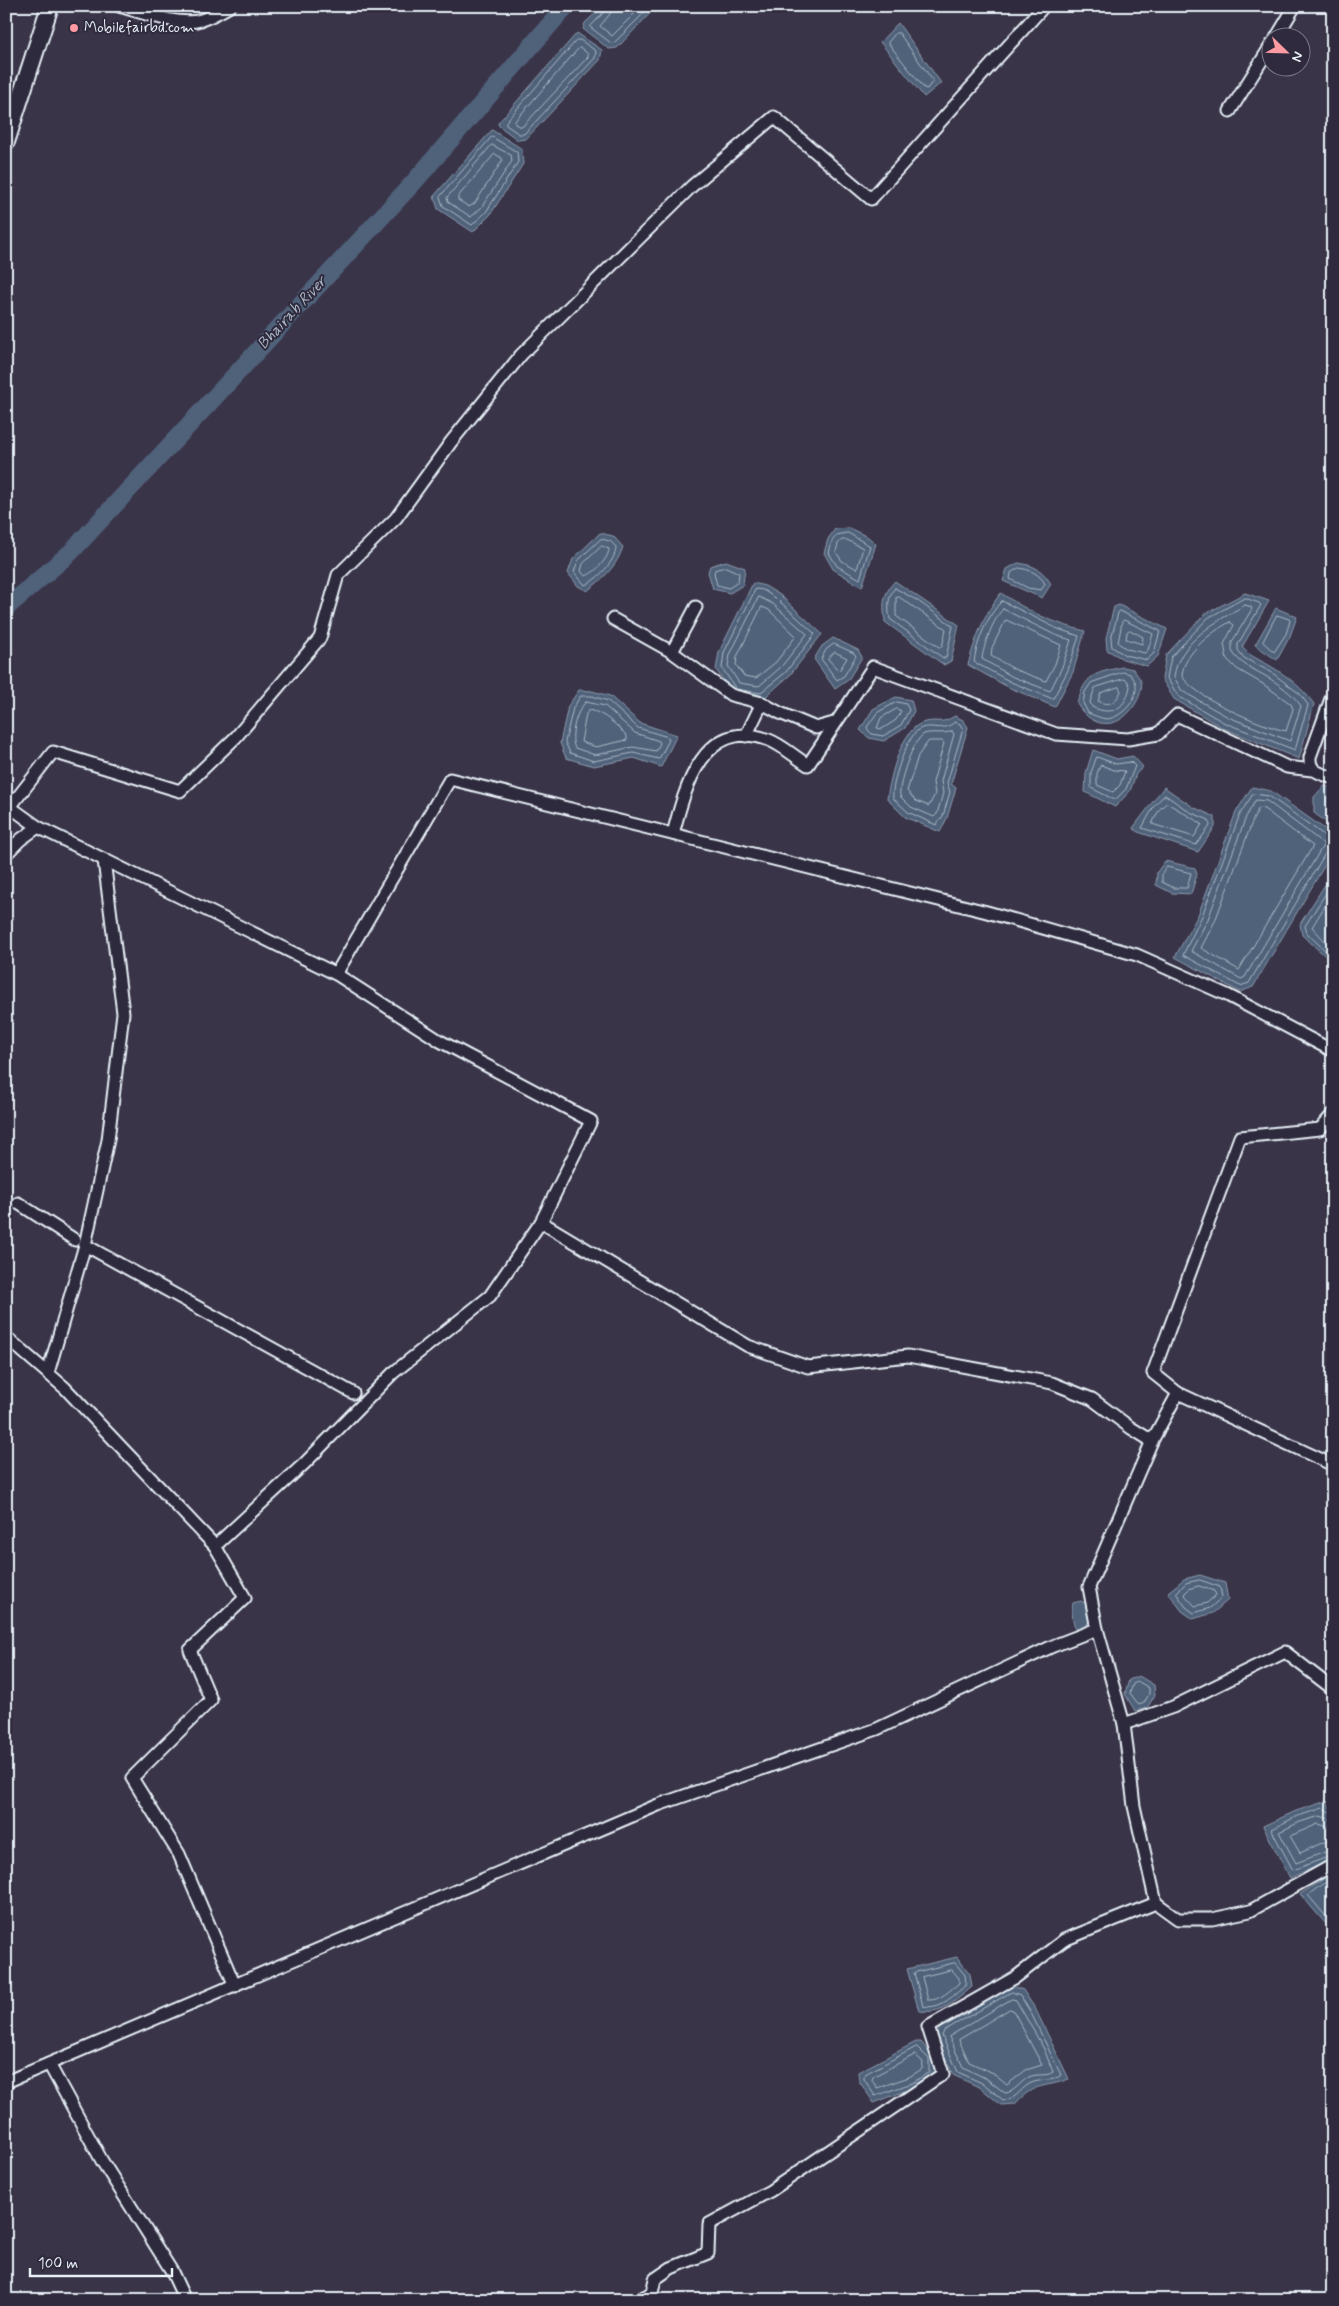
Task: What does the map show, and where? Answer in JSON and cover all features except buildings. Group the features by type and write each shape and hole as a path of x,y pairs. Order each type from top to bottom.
{"highway":[{"path":"6,142 50,6"}],"street":[{"path":"119,6 175,20 191,22 201,20 230,6"},
{"path":"216,1546 305,1463 393,1374 490,1296 542,1222 591,1121 440,1041 336,974 38,827 8,805 53,752 180,792 236,737 320,638 338,575 396,518 451,442 521,355 692,186 774,117 871,198 1044,6"},
{"path":"1282,28 1295,6"},
{"path":"1230,111 1262,60"},
{"path":"672,652 696,608"},
{"path":"613,619 672,652 730,695 762,702 780,713 816,728 834,723"},
{"path":"673,834 694,769 716,743 737,735 769,740 808,765 873,666 1056,734 1128,739 1158,734 1177,715 1287,767 1312,770 1333,778"},
{"path":"1312,770 1309,765 1310,757 1333,693"},
{"path":"746,736 762,702"},
{"path":"336,974 450,779 987,912 1137,955 1227,995 1333,1051"},
{"path":"6,854 20,840 38,827"},
{"path":"48,1373 108,1140 122,1013 104,860"},
{"path":"1333,1114 1320,1129 1240,1137 1153,1373 1178,1393 1333,1465"},
{"path":"18,1203 80,1243 353,1392"},
{"path":"542,1222 748,1346 808,1367 908,1356 1052,1384 1092,1400 1130,1428 1152,1441"},
{"path":"6,1337 65,1388 216,1546 245,1598 190,1650 211,1700 132,1778 179,1854 236,1986"},
{"path":"1178,1393 1152,1441 1090,1587 1097,1629 1124,1724 1134,1806 1156,1902 1178,1919 1212,1919 1250,1911 1333,1865"},
{"path":"6,2082 236,1986 658,1805 877,1729 1053,1646 1097,1629"},
{"path":"1124,1724 1172,1707 1285,1652 1333,1689"},
{"path":"638,2300 655,2296 655,2279 670,2268 708,2253 709,2224 770,2191 943,2074 928,2027 1016,1977 1064,1940 1156,1902"},
{"path":"49,2064 102,2161 171,2270 185,2300"}],"water":[{"path":"603,6 657,6 617,48 609,49 583,29 585,23"},
{"path":"898,23 941,83 924,97 880,42"},
{"path":"577,33 602,50 600,60 526,139 518,140 499,126 498,123"},
{"path":"492,130 522,149 523,164 490,215 473,232 438,209 434,196"},
{"path":"849,528 868,537 876,544 862,587 833,569 824,553 828,539 835,529"},
{"path":"600,533 613,536 623,547 609,572 587,591 578,586 568,573 573,559"},
{"path":"726,561 745,568 743,585 730,593 713,589 708,572 710,566"},
{"path":"1018,563 1038,569 1048,579 1051,584 1042,598 1003,581 1007,569"},
{"path":"895,581 959,625 951,661 944,665 885,622 884,600"},
{"path":"753,583 765,586 780,595 822,634 790,675 763,699 733,693 716,670 719,652"},
{"path":"1001,593 1021,606 1042,616 1063,625 1085,631 1073,672 1055,707 1008,687 968,665 981,627"},
{"path":"1245,593 1269,601 1242,647 1252,656 1290,679 1314,704 1299,759 1223,728 1174,699 1162,679 1166,655 1205,614"},
{"path":"1119,605 1167,629 1158,656 1147,666 1123,659 1107,650 1106,638 1114,607"},
{"path":"1276,608 1297,617 1290,636 1277,660 1255,645"},
{"path":"833,638 858,650 862,657 848,680 835,689 814,659 822,646"},
{"path":"1123,667 1133,669 1140,680 1141,690 1137,701 1124,717 1116,722 1108,724 1091,719 1077,704 1084,686 1092,676 1098,673"},
{"path":"579,690 610,696 640,723 677,735 661,767 634,758 594,766 566,758 560,743 568,706"},
{"path":"896,697 911,700 914,711 905,728 884,741 869,738 860,730 873,709"},
{"path":"955,716 963,720 968,727 951,784 956,788 947,818 940,832 905,817 887,799 898,754 909,733 925,722 943,721"},
{"path":"1093,750 1117,759 1133,756 1143,767 1136,774 1130,791 1115,807 1085,792 1086,773"},
{"path":"1324,786 1333,788 1333,827 1314,813 1314,797"},
{"path":"1164,787 1193,807 1215,817 1215,827 1198,852 1138,832 1133,828"},
{"path":"1252,787 1271,791 1333,835 1333,851 1253,987 1240,992 1175,957 1198,915 1236,812"},
{"path":"1165,861 1195,868 1197,874 1191,894 1172,893 1156,885 1157,872"},
{"path":"1333,872 1333,963 1302,935 1300,924"},
{"path":"1200,1575 1225,1583 1228,1600 1213,1613 1193,1619 1182,1611 1168,1592 1184,1579"},
{"path":"1081,1601 1090,1606 1088,1610 1090,1621 1087,1623 1088,1630 1077,1632 1074,1626 1072,1607 1073,1603"},
{"path":"1139,1676 1154,1685 1155,1695 1147,1708 1135,1711 1125,1694 1129,1680"},
{"path":"1327,1801 1333,1814 1333,1859 1290,1878 1263,1826 1296,1811"},
{"path":"1333,1873 1333,1925 1326,1924 1300,1894"},
{"path":"957,1957 970,1974 972,1987 942,2009 919,2011 907,1969"},
{"path":"1012,1986 1023,1990 1036,2010 1069,2079 1034,2089 1015,2104 1001,2105 981,2088 953,2075 936,2036 940,2028"},
{"path":"916,2042 921,2042 934,2058 934,2074 915,2087 874,2103 859,2081 858,2072"}],"waterway":[{"name":"Bhairab River","path":"6,608 71,552 414,182 566,6"}],"place":[{"name":"Mobilefairbd.com","path":"74,28"}]}
